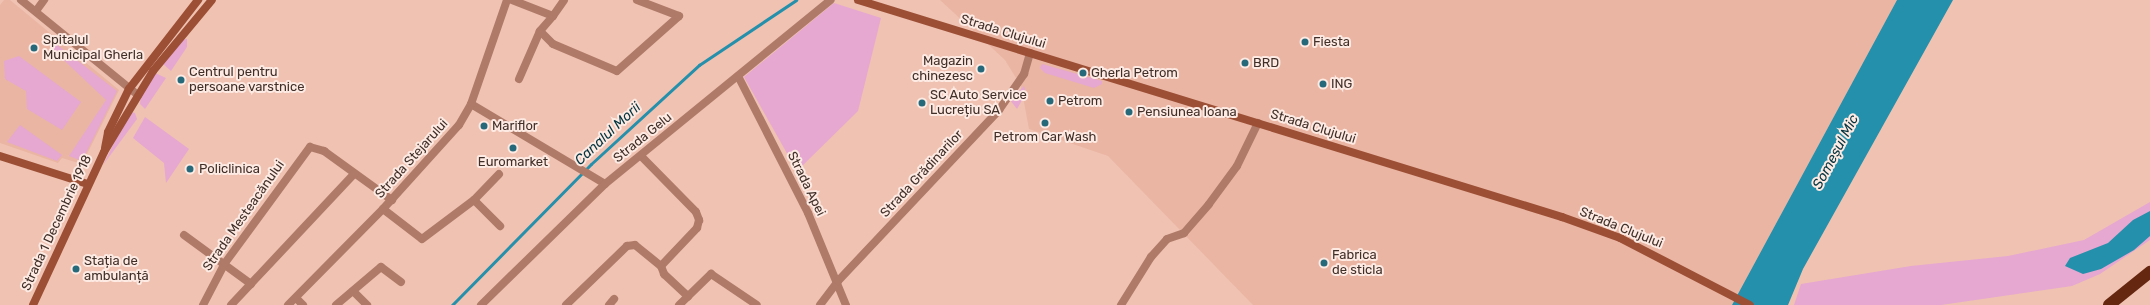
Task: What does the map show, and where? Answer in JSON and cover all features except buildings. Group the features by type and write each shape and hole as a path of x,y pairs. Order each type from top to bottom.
{"highway":[{"path":"2109,305 2150,272"}],"main road":[{"name":"Strada 1 Decembrie 1918","path":"104,152 108,132 129,89 198,0"},
{"name":"Strada 1 Decembrie 1918","path":"33,305 104,152 138,95 171,46 212,0"},
{"name":"Strada Clujului","path":"858,0 1258,123 1598,230 1677,265 1750,305"},
{"path":"0,156 88,184"}],"street":[{"path":"21,0 138,95"},
{"path":"36,11 44,0"},
{"name":"Strada Stejarului","path":"288,305 392,200 459,125 471,104 507,0"},
{"path":"512,0 553,16"},
{"path":"519,79 540,30 553,16 564,0"},
{"path":"540,30 553,44 617,71 678,16 637,0"},
{"name":"Strada Gelu","path":"481,305 605,184 831,0"},
{"name":"Strada Grădinarilor","path":"820,305 838,281 999,110 1024,74 1030,53"},
{"name":"Strada Apei","path":"738,76 792,180 838,281 846,305"},
{"path":"471,104 605,184"},
{"path":"1121,305 1151,257 1167,239 1184,233 1209,204 1237,166 1258,123"},
{"name":"Strada Mesteacănului","path":"202,305 225,263 310,147 324,151 392,200"},
{"path":"641,156 696,212 700,220 697,228 661,266"},
{"path":"231,305 354,174"},
{"path":"383,209 422,239 474,200 499,174"},
{"path":"474,200 500,226"},
{"path":"184,235 225,263 251,284"},
{"path":"566,305 627,246 634,245 661,266 664,274 688,296"},
{"path":"336,305 381,267 401,282"},
{"path":"679,305 711,274 757,305"},
{"path":"353,291 366,305"},
{"path":"296,298 303,305"}],"shaded area":[{"name":"Spitalul Municipal Gherla","path":"4,0 10,0 119,90 82,164 62,158 58,163 0,143 0,5"},
{"path":"940,0 1897,0 1732,305 1253,305 1108,156 1029,129 1021,86 1005,60"},
{"path":"834,3 881,18 858,111 797,171 744,77"},
{"path":"187,39 187,47 171,71 162,63 179,40"},
{"path":"56,44 117,91 82,161 69,156 106,100 52,49"},
{"path":"19,56 81,102 62,130 27,109 26,91 5,79 4,61"},
{"path":"1042,64 1102,81 1102,84 1094,88 1045,73 1040,68"},
{"path":"155,73 166,78 145,109 140,104 141,95"},
{"path":"1024,86 1026,93 1017,109 1010,100"},
{"path":"130,112 135,113 137,119 103,165"},
{"path":"145,117 189,149 166,183 164,163 133,138"},
{"path":"20,125 62,155 57,161 7,142"},
{"path":"2150,202 2150,240 2100,274 2072,286 1941,305 1794,305 1801,284 1911,266 2008,256 2084,240"}],"water":[{"name":"Someșul Mic","path":"1897,0 1953,0 1803,269 1788,305 1732,305"},
{"path":"2150,211 2150,236 2134,250 2101,269 2083,274 2065,266 2070,258 2108,243 2133,220"}],"waterway":[{"name":"Canalul Morii","path":"452,305 591,164 699,65 796,0"}],"place":[{"name":"Fiesta","path":"1305,42"},
{"name":"Spitalul Municipal Gherla","path":"34,48"},
{"name":"BRD","path":"1245,63"},
{"name":"Magazin chinezesc","path":"981,69"},
{"name":"Gherla Petrom","path":"1083,73"},
{"name":"Centrul pentru persoane varstnice","path":"181,80"},
{"name":"ING","path":"1323,84"},
{"name":"Petrom","path":"1050,101"},
{"name":"SC Auto Service Lucrețiu SA","path":"922,103"},
{"name":"Pensiunea Ioana","path":"1129,112"},
{"name":"Petrom Car Wash","path":"1045,123"},
{"name":"Mariflor","path":"484,126"},
{"name":"Euromarket","path":"513,148"},
{"name":"Policlinica","path":"190,169"},
{"name":"Fabrica de sticla","path":"1324,263"},
{"name":"Stația de ambulanță","path":"76,269"}]}
